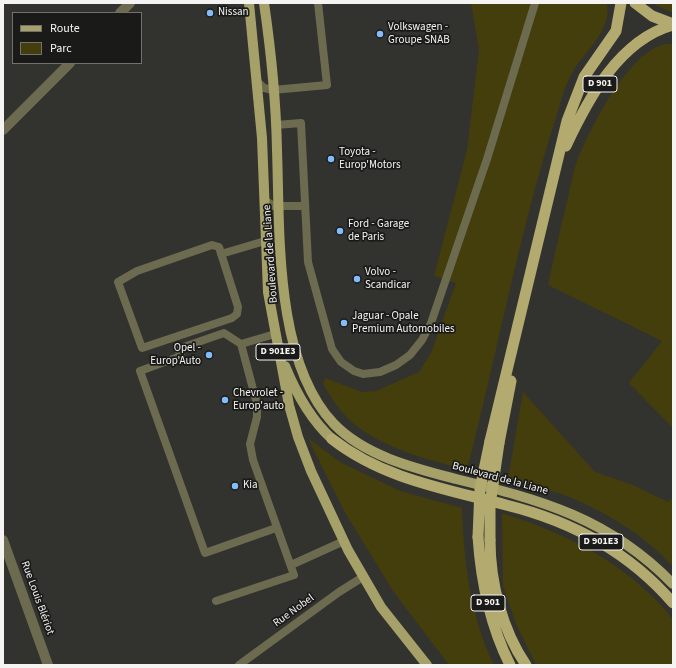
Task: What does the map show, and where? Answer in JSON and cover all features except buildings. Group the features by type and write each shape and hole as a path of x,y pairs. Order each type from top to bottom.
{"highway":[{"name":"D 901","path":"510,665 490,612 483,583 478,537 480,489 494,442 528,282 567,121 587,72 616,31 621,3"},
{"path":"635,3 652,16 673,25"},
{"name":"D 901","path":"556,168 572,132 596,90 612,68 627,52 646,36 673,25"},
{"name":"D 901E3","path":"332,439 364,461 404,478 533,512 586,534 635,566 673,603"},
{"name":"D 901","path":"494,442 490,505 492,570 499,602 510,634 526,665"}],"main road":[{"name":"Boulevard de la Liane","path":"249,3 258,82 268,292 284,387 296,432 318,486 363,577 395,626 427,665"},
{"name":"Boulevard de la Liane","path":"264,3 276,125 282,274 293,342 303,375 321,408 338,427 368,448 414,468 535,500 580,517 611,533 631,546 673,584"},
{"name":"D 901E3","path":"275,337 284,364 299,397 315,421 332,439"}],"street":[{"path":"121,12 130,3"},
{"path":"3,130 69,64"},
{"name":"Rue Louis Blériot","path":"3,540 48,665"}],"lane":[{"path":"258,82 264,88 273,90 327,85 318,3"},
{"path":"276,125 301,123 308,262 332,349 336,356 347,367 363,374 380,372 404,361 422,340 436,312 473,195 487,159 535,3"},
{"path":"264,200 279,207 305,206"},
{"path":"222,254 265,240"},
{"path":"212,245 219,247 222,254 238,307 237,314 232,318 142,348 118,282 137,271 212,245"},
{"path":"216,601 294,575 253,460 250,444 257,418 257,404 241,344 224,333 178,349 181,356 140,371 205,553 276,528"},
{"path":"241,344 275,337"},
{"path":"291,565 344,541"},
{"name":"Rue Nobel","path":"239,665 339,592 363,577"}],"green space":[{"path":"471,3 607,3 607,14 605,25 574,70 561,99 532,200 467,470 406,452 376,439 351,421 343,413 323,384 325,378 362,392 376,391 419,372 431,353 456,283 434,276 467,150 479,50"},
{"path":"651,3 673,3 673,13"},
{"path":"673,44 673,428 629,383 662,341 548,285 576,164 601,111 614,90 628,72 643,57 658,47"},
{"path":"523,392 595,472 633,485 668,502 673,498 673,567 662,555 638,535 611,517 567,496 508,479"},
{"path":"308,438 340,462 400,491 462,508 464,548 474,608 479,627 494,665 450,665 446,661 393,591 343,509"},
{"path":"502,513 563,536 601,556 636,581 661,605 672,619 674,631 673,665 536,665 516,624 503,586"}],"place":[{"name":"Nissan","path":"210,13"},
{"name":"Volkswagen - Groupe SNAB","path":"380,34"},
{"name":"Toyota - Europ'Motors","path":"331,159"},
{"name":"Ford - Garage de Paris","path":"340,231"},
{"name":"Volvo - Scandicar","path":"357,279"},
{"name":"Jaguar - Opale Premium Automobiles","path":"344,323"},
{"name":"Opel - Europ'Auto","path":"209,355"},
{"name":"Chevrolet - Europ'auto","path":"225,400"},
{"name":"Kia","path":"235,486"}]}
